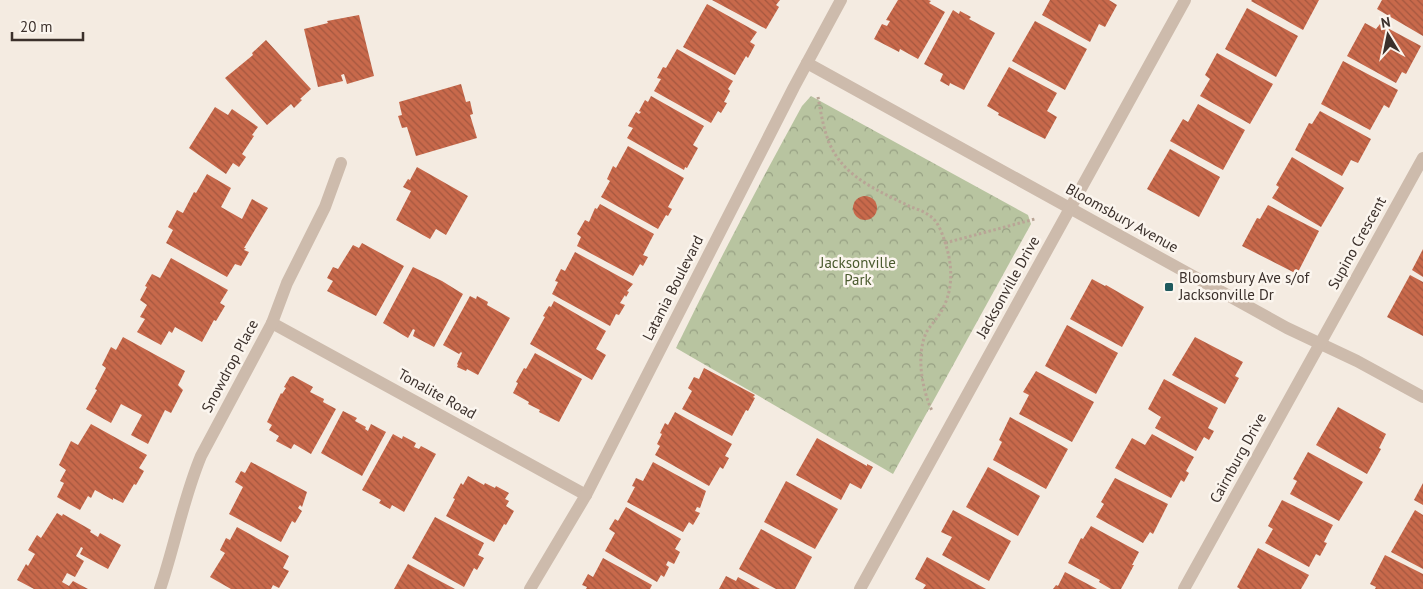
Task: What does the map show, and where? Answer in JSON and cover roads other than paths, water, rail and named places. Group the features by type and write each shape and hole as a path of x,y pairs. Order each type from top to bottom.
{"street":[{"name":"Latania Boulevard","path":"530,589 586,495 841,0"},
{"name":"Jacksonville Drive","path":"860,589 1185,0"},
{"name":"Bloomsbury Avenue","path":"807,63 1287,328 1357,361 1423,397"},
{"name":"Supino Crescent","path":"1320,344 1423,158"},
{"name":"Snowdrop Place","path":"160,589 192,477 201,456 272,323 287,283 325,207 340,163"},
{"name":"Tonalite Road","path":"272,323 586,495"},
{"name":"Cairnburg Drive","path":"1184,589 1320,344"}],"place":[{"name":"Bloomsbury Ave s/of Jacksonville Dr","path":"1169,287"}],"park label":[{"name":"Jacksonville Park","path":"858,272"}]}
